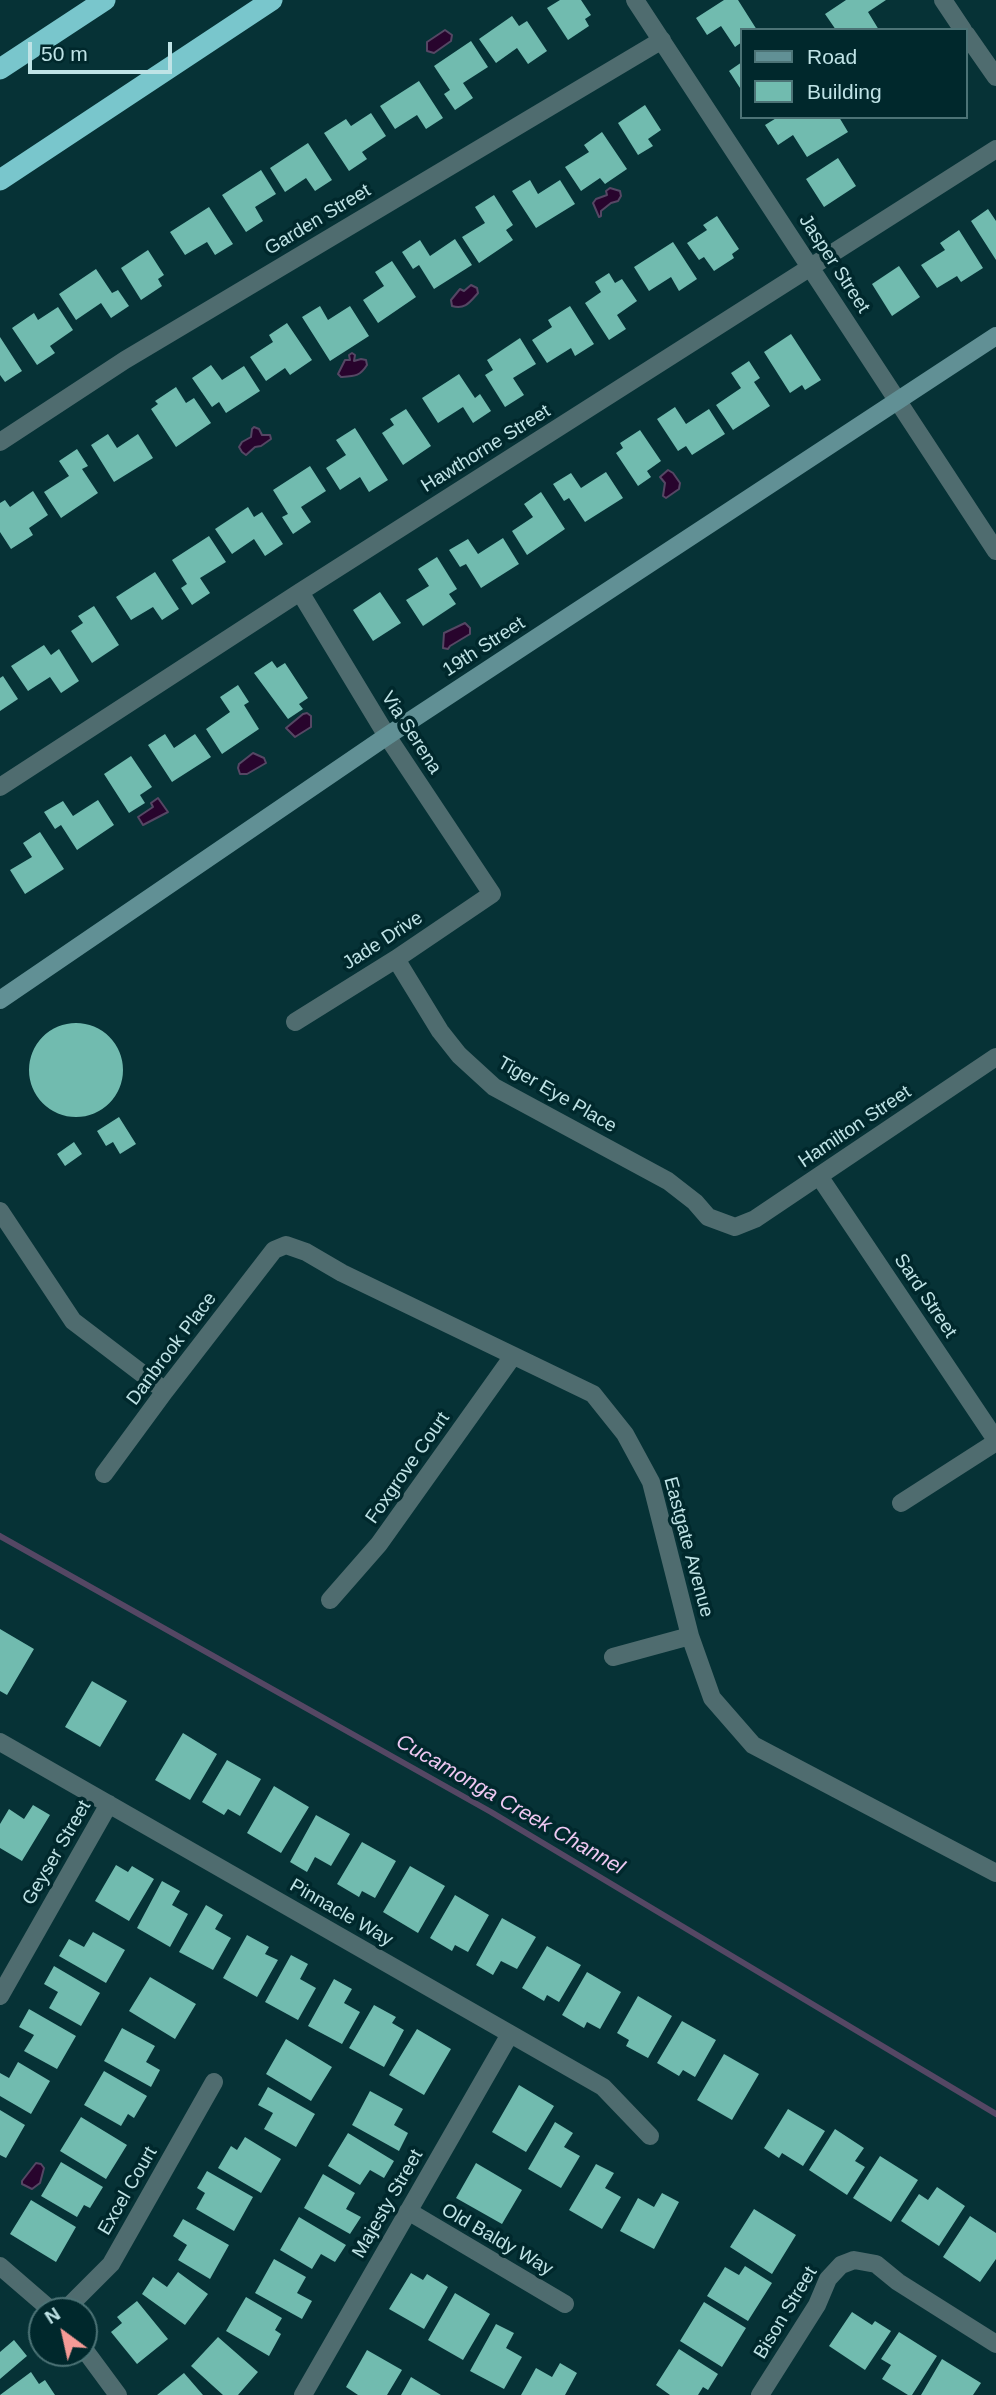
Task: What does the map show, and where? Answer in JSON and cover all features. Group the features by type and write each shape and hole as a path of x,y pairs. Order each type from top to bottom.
{"highway":[{"path":"0,69 105,0"},
{"path":"0,180 272,0"}],"main road":[{"name":"19th Street","path":"0,1000 387,736 996,336"}],"street":[{"name":"Jasper Street","path":"635,0 996,551"},
{"path":"943,0 962,28"},
{"path":"968,36 996,77"},
{"name":"Garden Street","path":"0,442 125,359 662,40"},
{"name":"Hawthorne Street","path":"0,787 300,592 996,149"},
{"name":"Via Serena","path":"300,592 387,736 492,894"},
{"name":"Jade Drive","path":"295,1022 492,894"},
{"name":"Tiger Eye Place","path":"396,958 440,1031 459,1055 494,1087 668,1181 695,1202 708,1217 735,1227"},
{"name":"Hamilton Street","path":"735,1227 755,1219 996,1057"},
{"name":"Sard Street","path":"819,1176 996,1441"},
{"path":"3,1223 73,1321 165,1391"},
{"name":"Eastgate Avenue","path":"274,1250 286,1245 306,1252 342,1273 593,1394 625,1434 651,1482 690,1636 712,1698 753,1745 996,1873"},
{"name":"Danbrook Place","path":"104,1474 274,1250"},
{"name":"Foxgrove Court","path":"330,1600 379,1545 513,1356"},
{"path":"901,1503 996,1441"},
{"path":"613,1657 690,1636"},
{"name":"Pinnacle Way","path":"0,1742 603,2087 650,2136"},
{"name":"Geyser Street","path":"0,1996 109,1804"},
{"name":"Majesty Street","path":"303,2395 510,2034"},
{"name":"Excel Court","path":"78,2297 111,2264 214,2082"},
{"name":"Old Baldy Way","path":"408,2211 565,2304"},
{"name":"Bison Street","path":"760,2395 817,2305 828,2279 841,2265 854,2260 876,2264 898,2282 996,2344"},
{"path":"0,2266 36,2297"},
{"path":"97,2367 118,2395"}],"shaded area":[{"path":"445,30 452,35 451,41 434,53 427,51 427,42"},
{"path":"610,188 620,191 621,196 618,201 601,211 599,217 593,203 607,195 606,191"},
{"path":"471,285 477,288 478,293 464,306 452,306 451,300 460,289 464,291"},
{"path":"349,355 355,355 354,361 366,360 367,365 357,375 341,377 338,374 345,360 350,360"},
{"path":"254,427 259,429 262,435 270,435 271,439 246,455 239,447 251,437"},
{"path":"668,470 680,483 679,489 666,498 663,496 665,483 660,477"},
{"path":"465,623 470,628 470,634 448,649 443,648 444,633"},
{"path":"307,713 311,716 311,727 295,737 286,728"},
{"path":"253,753 264,758 266,763 247,774 240,774 239,764"},
{"path":"158,798 168,812 143,825 138,817 153,807 151,803"},
{"path":"36,2163 44,2168 40,2183 32,2189 22,2184 22,2181"}],"building":[{"path":"560,0 581,0 591,15 585,19 589,26 568,40 547,8"},
{"path":"724,0 738,0 756,28 740,28 740,43 735,47 721,26 707,35 696,18"},
{"path":"846,0 886,0 868,12 878,28 835,28 825,14"},
{"path":"512,16 519,26 527,21 547,51 528,64 517,48 496,63 479,39"},
{"path":"471,41 488,67 463,83 473,98 455,110 444,94 450,90 434,66"},
{"path":"740,63 740,88 729,71"},
{"path":"419,81 443,118 426,129 417,115 395,129 380,106"},
{"path":"645,105 661,130 648,139 653,146 638,155 618,123"},
{"path":"371,113 386,136 362,152 367,159 349,171 324,133 346,119 351,126"},
{"path":"775,119 840,119 848,132 807,157 793,135 778,145 765,125"},
{"path":"602,132 627,169 605,184 600,178 581,191 565,167 589,152 584,145"},
{"path":"308,143 332,180 315,191 306,178 285,192 270,168"},
{"path":"838,158 856,186 824,207 806,179"},
{"path":"261,170 276,194 255,207 263,221 246,232 222,195"},
{"path":"530,180 538,194 560,180 575,204 536,228 512,191"},
{"path":"494,195 513,225 506,230 513,240 479,263 462,237 485,223 475,207"},
{"path":"209,207 233,244 215,255 207,242 185,255 170,232"},
{"path":"988,209 996,221 996,260 971,221"},
{"path":"717,216 739,249 732,254 734,258 714,271 704,257 699,260 687,243 707,230 703,225"},
{"path":"959,230 983,268 961,282 957,276 937,288 921,265 945,250 940,243"},
{"path":"455,239 472,265 434,289 419,265 413,269 402,252 420,240 430,256"},
{"path":"673,242 697,279 679,291 671,277 649,291 634,267"},
{"path":"148,250 164,275 158,279 162,286 141,300 121,268"},
{"path":"392,261 416,297 378,323 363,300 384,286 375,272"},
{"path":"899,266 920,297 892,316 872,284"},
{"path":"96,269 112,293 118,290 129,306 111,318 101,303 76,320 59,294"},
{"path":"609,273 615,283 622,279 637,301 617,315 626,329 609,340 585,303 601,292 595,282"},
{"path":"320,306 328,320 350,306 369,336 330,361 302,317"},
{"path":"570,306 594,344 575,356 571,348 547,363 532,340 552,327 548,320"},
{"path":"58,307 73,330 50,346 55,353 37,365 12,328 34,313 38,320"},
{"path":"287,323 312,360 290,375 285,368 266,381 250,357 273,342 269,335"},
{"path":"791,334 821,380 805,390 802,385 790,393 764,352"},
{"path":"0,337 22,371 5,382 0,375"},
{"path":"520,338 536,364 513,378 524,395 505,407 485,375 493,370 487,360"},
{"path":"749,361 760,378 754,382 770,406 733,430 716,405 741,388 731,373"},
{"path":"211,365 222,380 244,366 260,391 226,413 219,402 212,407 192,378"},
{"path":"459,374 475,398 480,394 491,411 473,423 463,407 438,423 422,398"},
{"path":"176,387 186,403 194,398 211,423 176,447 151,409 158,404 155,401"},
{"path":"675,407 686,424 709,409 725,434 692,455 686,446 678,451 657,419"},
{"path":"406,409 431,446 403,465 382,433 394,425 390,419"},
{"path":"355,428 388,480 369,492 360,477 340,490 326,468 346,455 336,440"},
{"path":"640,430 661,461 647,471 651,477 638,486 616,453 623,448 620,443"},
{"path":"108,434 117,448 138,434 153,458 114,482 91,445"},
{"path":"77,449 88,466 82,469 98,493 61,518 44,492 69,476 59,461"},
{"path":"310,466 326,491 301,507 311,522 293,534 282,517 288,514 273,490"},
{"path":"606,472 623,498 585,522 569,498 564,501 553,484 571,473 581,488"},
{"path":"33,491 48,515 29,528 33,535 11,549 0,532 0,503 5,500 10,507"},
{"path":"541,492 565,529 527,555 512,531 533,517 524,504"},
{"path":"248,507 254,517 262,512 283,544 265,556 254,539 232,554 215,529"},
{"path":"209,536 226,562 200,578 210,593 192,605 181,588 187,584 172,560"},
{"path":"503,538 519,564 481,588 466,564 460,567 449,550 468,539 478,554"},
{"path":"437,557 457,589 449,594 456,604 423,626 406,600 429,586 418,569"},
{"path":"155,572 179,609 162,620 153,607 131,620 116,597"},
{"path":"380,592 401,623 373,641 353,610"},
{"path":"94,606 119,645 92,663 71,631 83,623 78,616"},
{"path":"44,645 51,655 59,649 79,681 61,693 50,677 28,691 11,666"},
{"path":"272,661 277,668 285,663 308,698 299,704 303,709 288,719 254,673"},
{"path":"3,676 18,699 0,711 0,678"},
{"path":"238,685 249,702 244,705 259,729 222,754 206,729 230,712 220,697"},
{"path":"165,734 174,748 195,734 211,757 172,782 148,745"},
{"path":"131,756 152,787 140,795 145,803 129,813 104,774"},
{"path":"98,800 114,825 77,850 61,825 55,829 44,812 63,801 73,816"},
{"path":"40,832 64,869 25,894 10,870 32,857 23,843"},
{"path":"76,1023 94,1027 109,1037 119,1052 123,1070 119,1088 109,1103 94,1113 76,1117 58,1113 43,1103 33,1088 29,1070 33,1052 43,1037 58,1027"},
{"path":"119,1117 136,1144 120,1154 113,1142 106,1146 97,1131"},
{"path":"74,1142 82,1154 65,1166 57,1154"},
{"path":"0,1629 34,1649 7,1695 0,1691"},
{"path":"92,1681 127,1701 100,1747 65,1727"},
{"path":"183,1733 217,1754 190,1800 155,1780"},
{"path":"227,1760 261,1779 240,1816 228,1809 224,1815 202,1802"},
{"path":"274,1786 309,1807 281,1853 247,1833"},
{"path":"33,1805 50,1815 22,1861 0,1848 0,1824 9,1809 24,1819"},
{"path":"316,1815 350,1834 331,1866 315,1857 307,1872 290,1862"},
{"path":"362,1842 396,1861 375,1898 362,1891 359,1897 337,1884"},
{"path":"116,1865 128,1872 132,1866 154,1879 129,1921 95,1901"},
{"path":"410,1866 445,1886 418,1933 383,1912"},
{"path":"162,1881 180,1891 172,1905 188,1914 170,1947 137,1928"},
{"path":"455,1895 489,1915 468,1952 455,1945 452,1951 430,1938"},
{"path":"206,1905 223,1915 215,1929 231,1938 213,1970 179,1952"},
{"path":"502,1918 536,1937 517,1969 501,1961 493,1975 476,1965"},
{"path":"93,1932 125,1950 106,1983 59,1956 69,1939 84,1947"},
{"path":"247,1935 269,1947 265,1954 278,1960 257,1997 223,1978"},
{"path":"547,1946 581,1965 559,2002 547,1995 544,2001 522,1988"},
{"path":"291,1955 308,1964 300,1979 316,1988 298,2020 265,2002"},
{"path":"54,1966 100,1993 81,2026 49,2008 58,1992 44,1984"},
{"path":"587,1972 621,1992 600,2029 587,2022 584,2028 562,2015"},
{"path":"150,1977 196,2004 175,2039 129,2011"},
{"path":"334,1979 352,1989 344,2003 360,2012 342,2044 308,2026"},
{"path":"638,1996 672,2016 648,2058 626,2046 629,2040 617,2033"},
{"path":"374,2005 396,2017 392,2023 404,2030 384,2067 349,2048"},
{"path":"29,2009 76,2036 57,2069 24,2051 34,2035 19,2027"},
{"path":"682,2021 716,2040 695,2077 683,2070 679,2076 657,2063"},
{"path":"122,2028 155,2046 146,2062 160,2070 151,2087 104,2061"},
{"path":"417,2029 451,2049 424,2095 389,2075"},
{"path":"286,2039 332,2067 311,2101 266,2074"},
{"path":"724,2054 759,2074 732,2120 697,2100"},
{"path":"18,2062 50,2081 31,2114 0,2096 0,2073 9,2078"},
{"path":"104,2071 147,2096 134,2118 128,2114 121,2126 84,2105"},
{"path":"519,2085 554,2106 526,2152 492,2132"},
{"path":"268,2087 315,2114 296,2147 264,2129 273,2113 258,2105"},
{"path":"370,2091 403,2109 394,2125 408,2133 399,2151 352,2125"},
{"path":"788,2109 825,2131 803,2166 782,2153 779,2158 764,2148"},
{"path":"0,2110 25,2125 6,2158 0,2155"},
{"path":"81,2117 127,2145 106,2179 60,2151"},
{"path":"555,2122 573,2133 564,2147 580,2156 561,2188 528,2169"},
{"path":"835,2129 864,2148 855,2161 865,2167 847,2195 809,2170"},
{"path":"348,2133 394,2161 384,2178 370,2170 360,2185 328,2166"},
{"path":"245,2137 281,2159 261,2193 218,2168 231,2146 237,2150"},
{"path":"880,2156 918,2180 891,2222 853,2198"},
{"path":"61,2162 103,2187 90,2208 84,2205 77,2217 41,2196"},
{"path":"476,2163 522,2190 502,2224 456,2198"},
{"path":"596,2164 614,2173 605,2188 621,2197 602,2229 569,2210"},
{"path":"207,2171 253,2197 234,2231 196,2209 205,2193 197,2188"},
{"path":"323,2174 355,2193 346,2209 361,2217 350,2234 304,2208"},
{"path":"937,2187 965,2206 939,2246 901,2221 919,2194 928,2200"},
{"path":"662,2193 679,2202 654,2249 620,2231 638,2198 654,2207"},
{"path":"31,2200 76,2227 56,2262 10,2234"},
{"path":"754,2209 796,2235 772,2274 730,2247"},
{"path":"970,2216 996,2233 996,2259 980,2282 943,2257"},
{"path":"299,2217 346,2245 335,2262 321,2254 312,2269 280,2250"},
{"path":"183,2219 229,2245 210,2279 178,2260 187,2245 173,2236"},
{"path":"274,2259 306,2277 297,2293 312,2301 302,2319 255,2293"},
{"path":"745,2266 772,2283 748,2321 707,2296 725,2267 739,2275"},
{"path":"178,2272 208,2294 185,2325 142,2294 153,2277 167,2287"},
{"path":"411,2273 423,2280 427,2274 448,2287 424,2329 389,2309"},
{"path":"455,2293 490,2314 463,2360 428,2340"},
{"path":"246,2297 282,2318 275,2330 281,2334 269,2356 226,2331"},
{"path":"137,2301 168,2339 137,2364 111,2332 122,2323 117,2317"},
{"path":"704,2302 746,2328 722,2367 680,2341"},
{"path":"852,2312 872,2325 875,2321 891,2331 865,2370 829,2346"},
{"path":"496,2324 514,2333 506,2348 522,2357 504,2389 470,2371"},
{"path":"899,2332 937,2356 912,2395 882,2379 891,2365 881,2359"},
{"path":"218,2337 258,2372 238,2395 223,2395 191,2366"},
{"path":"14,2340 27,2356 0,2379 0,2352"},
{"path":"679,2349 718,2374 708,2390 703,2387 698,2395 670,2395 656,2385"},
{"path":"367,2350 402,2370 387,2395 358,2395 346,2387"},
{"path":"942,2359 981,2383 973,2395 921,2395"},
{"path":"560,2363 577,2373 565,2395 521,2395 536,2368 552,2377"},
{"path":"31,2372 39,2384 45,2380 55,2395 0,2395"},
{"path":"184,2373 203,2395 157,2395"},
{"path":"411,2377 441,2395 401,2395"}],"waterway":[{"name":"Cucamonga Creek Channel","path":"0,1536 491,1812 996,2114"}]}
